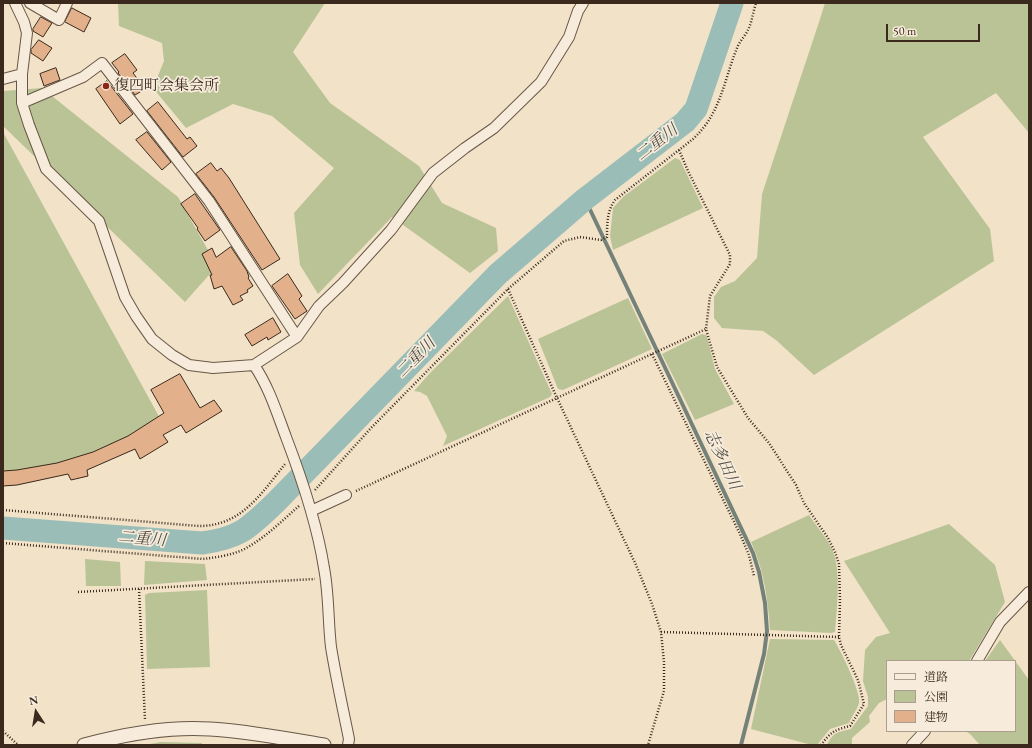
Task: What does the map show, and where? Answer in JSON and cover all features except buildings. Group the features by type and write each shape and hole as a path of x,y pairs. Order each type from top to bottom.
{"street":[{"path":"15,3 24,22 27,33 22,74 22,103 46,169 99,221 125,297 152,339 172,355 189,365 213,368 254,365 297,337 319,306 343,283 391,230 433,173 494,128 541,82 569,37 578,11 583,3"},
{"path":"30,3 59,20 67,3"},
{"path":"22,103 83,77 102,63 210,201 297,337"},
{"path":"3,79 22,74"},
{"path":"254,365 262,377 270,396 296,465 311,511 326,578 331,645 336,680 349,739 348,745"},
{"path":"311,511 346,495"},
{"path":"978,660 1000,622 1029,592"},
{"path":"84,745 146,731 179,728 234,731 324,745"},
{"path":"912,745 924,732"}],"path":[{"path":"3,543 203,559 232,553 248,547 262,538 508,290 564,241 580,236 601,240 606,237 608,217 611,205 615,200 679,150 703,129 710,120 716,108 737,46 748,29 756,3"},
{"path":"679,150 730,255 730,264 710,296 706,329 717,367 748,418 769,443 796,485 804,503 828,538 839,564 839,637 841,645 858,680 864,704 850,726 836,729 829,734 821,745"},
{"path":"508,290 636,565 652,604 660,632 664,662 664,691 648,745"},
{"path":"346,495 706,329"},
{"path":"652,354 740,534 749,555 754,576"},
{"path":"3,510 199,526 212,525 224,522 236,516 248,507 264,490 292,455"},
{"path":"78,592 326,578"},
{"path":"139,589 146,731"},
{"path":"660,632 839,637"},
{"path":"3,731 18,745"}],"green space":[{"path":"118,3 325,3 293,52 330,103 419,166 442,203 496,228 498,251 470,273 392,217 318,294 300,265 294,213 334,168 272,116 233,104 186,128 153,88 164,61 162,43 119,26"},
{"path":"825,3 1029,3 1029,133 996,93 923,137 990,229 994,261 814,375 776,340 763,331 722,328 714,318 714,297 721,287 735,281 757,258 762,194"},
{"path":"42,88 178,197 217,266 185,302 3,126 3,91"},
{"path":"3,132 162,422 157,425 168,442 140,459 135,449 87,470 88,476 71,480 68,474 17,485 3,486"},
{"path":"675,158 680,160 703,208 613,250 610,236 613,208 623,197"},
{"path":"508,296 552,394 550,397 443,446 447,436 427,396 420,392 414,391 429,374"},
{"path":"628,298 652,349 563,390 558,389 538,339"},
{"path":"702,334 706,335 707,337 715,369 734,404 695,420 662,354"},
{"path":"809,515 833,551 837,569 838,591 835,632 770,630 765,585 751,542"},
{"path":"949,524 995,565 1005,602 970,660 886,660 886,700 879,703 869,716 870,722 852,738 852,745 827,745 831,737 836,733 851,729 868,706 868,697 863,681 865,650 876,637 890,633 844,561"},
{"path":"85,559 120,562 121,586 86,586"},
{"path":"145,561 205,564 207,580 144,585"},
{"path":"207,590 210,667 147,669 145,595 149,593"},
{"path":"770,639 834,640 850,672 859,698 857,708 849,723 830,729 817,745 751,729"},
{"path":"1000,640 1014,660 986,660"},
{"path":"1016,662 1029,680 1029,745 980,745 967,732 1016,732"},
{"path":"161,742 202,743 202,745 150,745"}],"waterway":[{"name":"二重川","path":"3,528 202,543 235,535 251,525 276,502 498,274 585,199 685,122 696,109 732,3"},
{"name":"志多田川","path":"585,199 753,553 759,572 765,603 767,631 764,654 741,745"}],"place":[{"name":"復四町会集会所","path":"106,86"}]}
